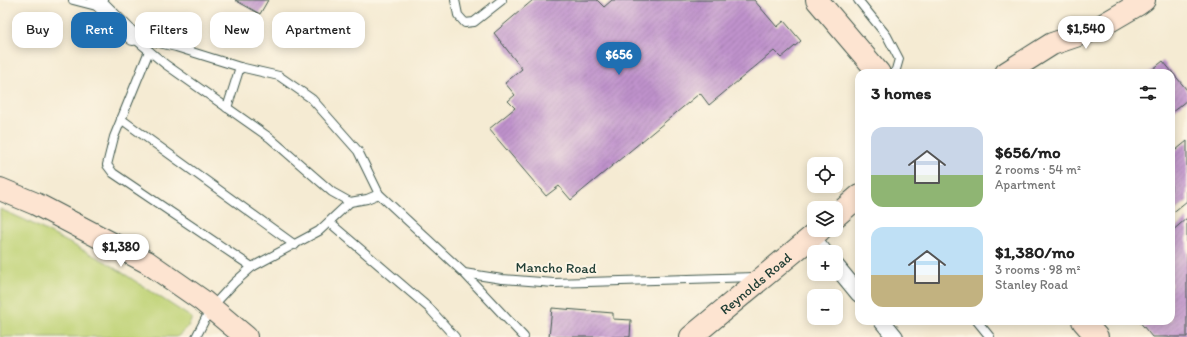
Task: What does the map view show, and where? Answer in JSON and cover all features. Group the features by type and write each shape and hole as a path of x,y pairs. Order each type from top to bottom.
{"street":[{"path":"817,0 876,69"},
{"path":"1012,69 1052,44 1096,29 1144,0"},
{"path":"100,4 133,37"},
{"path":"0,189 36,204 147,262 211,308 246,337"},
{"path":"843,210 855,199"},
{"name":"Reynolds Road","path":"692,337 764,277 819,240"},
{"path":"843,275 855,289"},
{"path":"885,325 895,337"},
{"path":"1087,325 1097,337"}],"lane":[{"path":"73,0 100,4"},
{"path":"455,0 458,15 465,23 474,22 502,0"},
{"path":"858,0 887,36 899,59 896,69"},
{"path":"133,37 164,64 270,138 332,192 350,202"},
{"path":"133,37 176,47 240,67 278,76 312,99 358,151 379,194 464,273 524,337"},
{"path":"149,51 114,137 107,165 113,173 252,267"},
{"path":"227,108 240,67"},
{"path":"121,119 295,245"},
{"path":"196,337 211,308 234,283 252,267 319,231 350,202 367,199 379,194"},
{"path":"329,222 428,308 455,337"},
{"name":"Mancho Road","path":"464,273 502,279 554,283 764,277"},
{"path":"980,325 990,337"}],"green space":[{"path":"0,209 25,220 106,262 192,318 187,328 177,337 0,337"}],"building":[{"path":"235,0 268,0 261,12 256,12"},
{"path":"533,0 597,0 604,7 612,0 754,0 777,27 784,21 801,41 781,58 774,51 709,105 700,93 571,200 559,186 546,196 489,129 515,108 508,101 515,95 505,83 522,69 494,33"},
{"path":"1163,61 1170,69 1153,69"},
{"path":"1175,76 1187,90 1187,100 1175,110"},
{"path":"1187,141 1187,201 1175,211 1175,151"},
{"path":"1187,218 1187,337 1152,337 1142,325 1175,325 1175,228"},
{"path":"552,308 613,313 613,319 631,320 630,337 549,337"}]}
